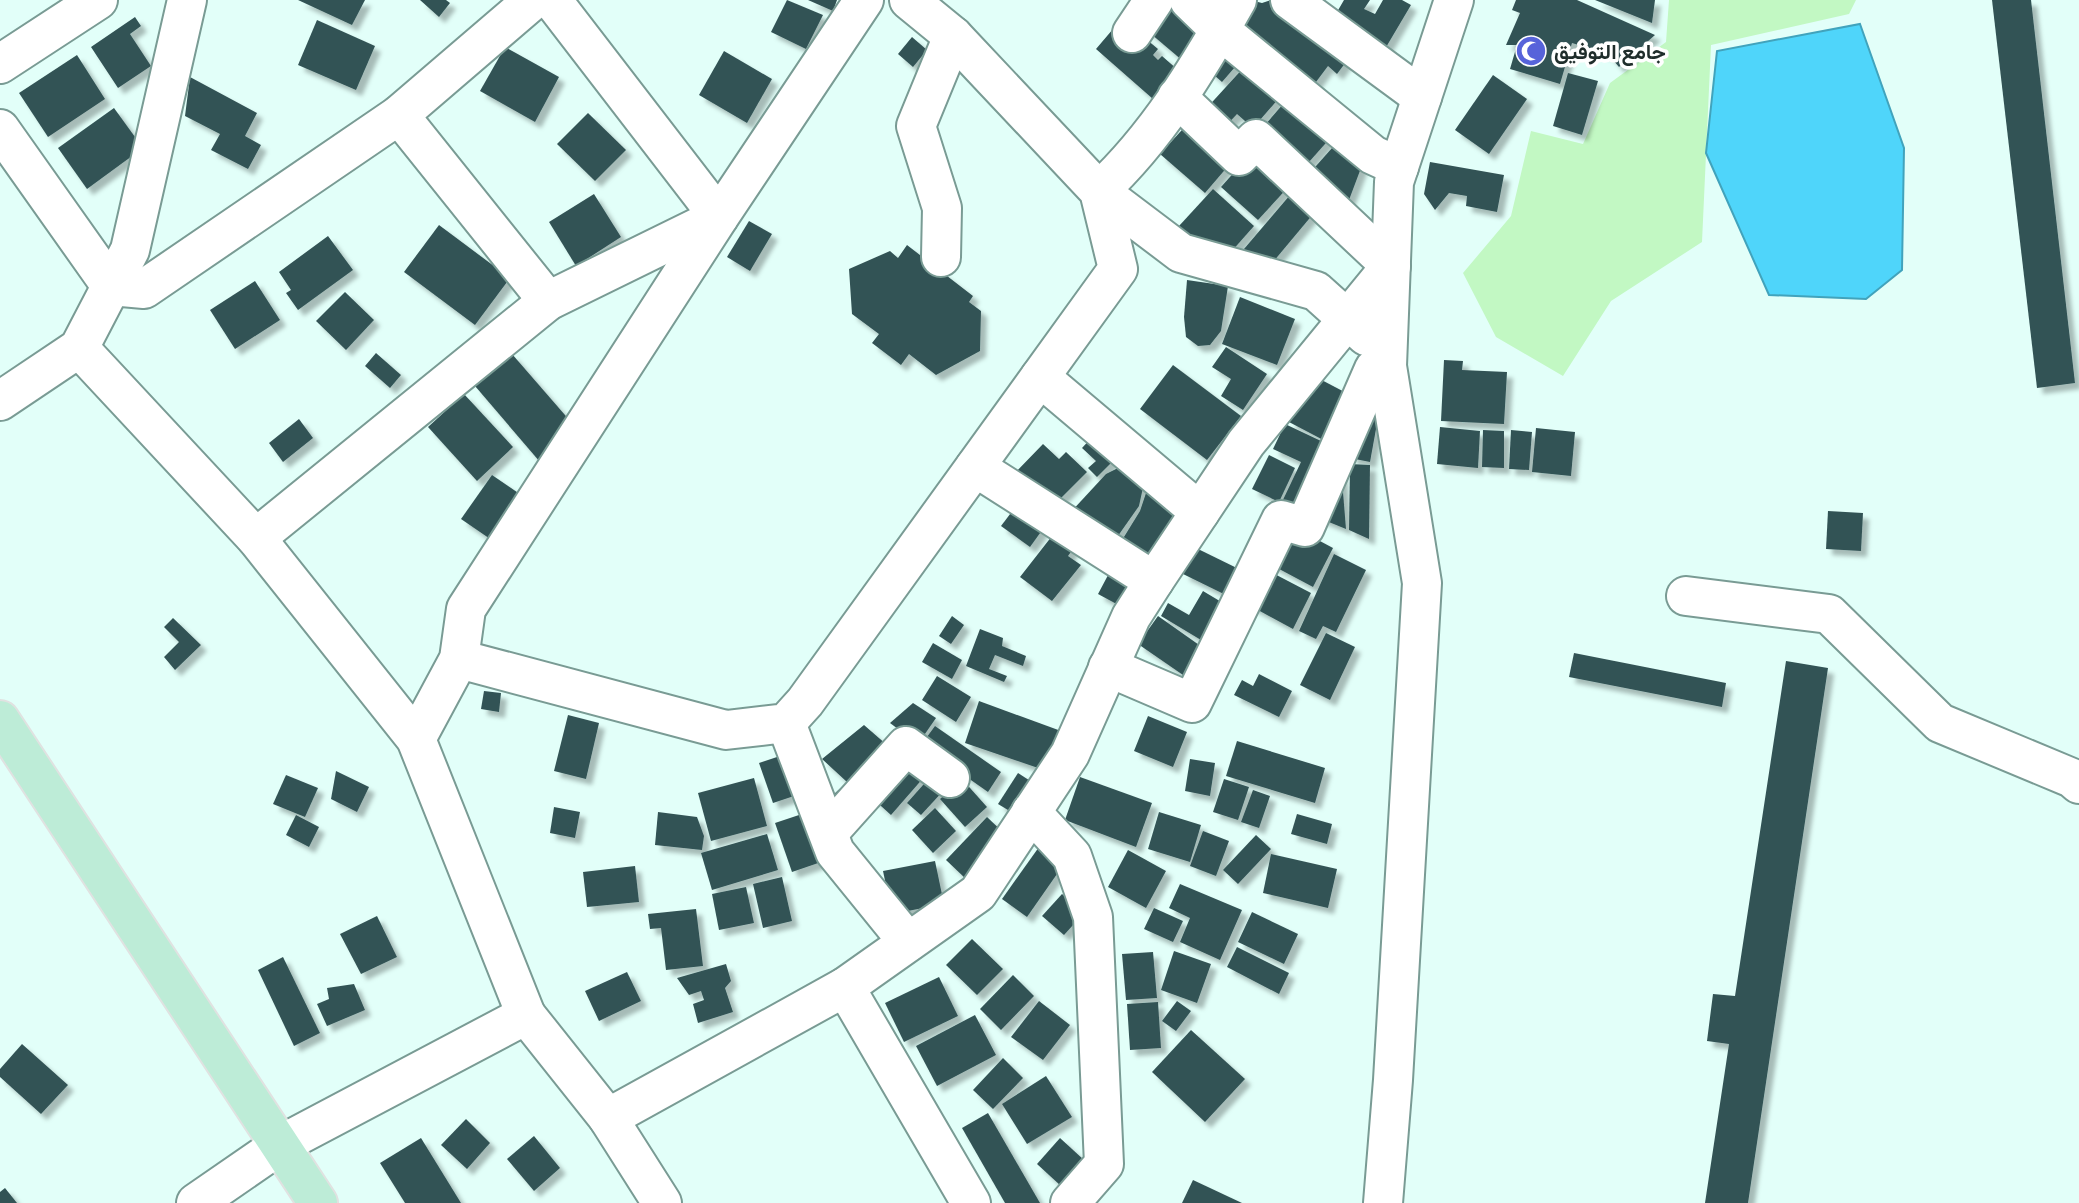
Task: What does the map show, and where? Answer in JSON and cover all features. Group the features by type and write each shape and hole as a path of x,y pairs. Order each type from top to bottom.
{"main road":[{"path":"0,720 318,1203"}],"street":[{"path":"0,64 98,0"},
{"path":"0,401 79,348 130,250 187,0"},
{"path":"0,129 111,286 144,289 399,115 533,0"},
{"path":"552,0 719,217"},
{"path":"416,739 459,659 467,609 719,217 863,0"},
{"path":"909,0 953,36 1099,191 1181,253 1316,291 1387,359"},
{"path":"1132,33 1154,0"},
{"path":"1189,0 1229,15 1373,155 1399,166"},
{"path":"1290,0 1422,97"},
{"path":"1383,1203 1394,1066 1422,583 1387,359 1394,182 1454,0"},
{"path":"1099,191 1133,159 1177,97 1229,15"},
{"path":"941,257 942,208 916,126 953,36"},
{"path":"1177,97 1239,156 1256,139 1391,266"},
{"path":"399,115 548,301"},
{"path":"459,659 726,730 786,723 805,702 1118,269 1099,191"},
{"path":"256,538 548,301 719,217"},
{"path":"608,1118 845,987 978,893 1070,754 1131,617 1154,581 1246,443 1391,266"},
{"path":"79,348 256,538 416,739 526,1015 608,1118 662,1203"},
{"path":"1108,667 1192,703 1281,520 1305,527 1374,369 1387,359"},
{"path":"1040,376 1200,512"},
{"path":"975,467 1154,581"},
{"path":"1686,596 1829,614 1940,723 2072,778 2079,784"},
{"path":"786,723 835,852 908,942"},
{"path":"829,832 906,746 950,778"},
{"path":"1031,812 1072,856 1093,917 1104,1164 1070,1203"},
{"path":"845,987 971,1203"},
{"path":"196,1203 279,1145 526,1015"}],"green space":[{"path":"1669,0 1856,0 1849,14 1711,45 1702,242 1611,301 1563,376 1496,337 1463,273 1511,216 1531,131 1583,144 1610,83 1666,42"}],"water":[{"path":"1860,24 1904,148 1902,270 1866,299 1769,295 1706,153 1717,51"}],"building":[{"path":"298,0 365,0 352,25"},
{"path":"420,0 446,0 450,3 439,17"},
{"path":"787,0 823,15 806,49 771,32"},
{"path":"808,0 837,0 833,11"},
{"path":"1168,0 1208,31 1183,61 1144,28"},
{"path":"1250,0 1262,3 1271,0 1352,54 1337,74 1328,66 1310,90 1229,27"},
{"path":"1344,0 1370,0 1364,9 1375,14 1383,0 1402,0 1411,5 1382,54 1330,24"},
{"path":"1516,0 1577,0 1655,35 1619,67 1608,54 1572,43 1560,84 1510,69 1517,45 1506,45 1520,13 1512,10"},
{"path":"1595,0 1655,0 1652,23"},
{"path":"1992,0 2031,0 2075,383 2037,388"},
{"path":"135,17 141,26 130,34 151,66 118,88 91,47"},
{"path":"317,20 375,46 356,90 298,65"},
{"path":"1113,29 1131,44 1140,34 1158,49 1153,55 1158,60 1162,56 1178,70 1153,99 1096,49"},
{"path":"912,37 927,50 913,67 898,54"},
{"path":"1228,46 1242,59 1222,82 1207,69"},
{"path":"505,47 559,77 535,122 480,91"},
{"path":"724,51 772,79 747,123 699,95"},
{"path":"77,55 105,99 48,137 19,93"},
{"path":"1246,65 1280,97 1253,128 1237,114 1223,129 1204,111"},
{"path":"1568,73 1598,81 1582,135 1553,126"},
{"path":"1493,75 1527,99 1489,154 1455,130"},
{"path":"190,77 257,113 245,136 261,145 248,169 211,150 220,134 185,116"},
{"path":"1290,96 1333,135 1301,171 1258,133"},
{"path":"114,108 143,148 87,189 58,148"},
{"path":"588,113 626,150 595,181 557,144"},
{"path":"1191,120 1235,158 1205,193 1160,154"},
{"path":"1340,139 1364,160 1346,208 1308,175"},
{"path":"1254,150 1291,184 1258,220 1221,187"},
{"path":"1430,162 1504,175 1497,212 1466,206 1467,196 1449,193 1435,210 1424,194"},
{"path":"1296,188 1319,207 1268,268 1238,256"},
{"path":"1213,189 1254,226 1231,252 1210,254 1179,226"},
{"path":"594,194 621,237 576,266 549,222"},
{"path":"749,221 772,234 750,271 727,257"},
{"path":"439,225 510,278 475,325 404,272"},
{"path":"328,236 353,270 298,310 286,293 291,290 279,272"},
{"path":"907,245 973,296 969,302 981,311 980,351 936,375 909,354 901,365 872,343 879,334 852,314 849,269 890,251 898,258"},
{"path":"1187,280 1228,286 1221,331 1210,345 1198,346 1186,337 1184,317"},
{"path":"255,281 280,320 235,349 210,310"},
{"path":"345,292 374,320 346,350 316,321"},
{"path":"1240,297 1295,319 1277,365 1222,344"},
{"path":"1226,347 1267,374 1243,410 1221,396 1231,379 1212,367"},
{"path":"376,353 401,375 390,388 365,366"},
{"path":"512,354 578,430 540,462 475,386"},
{"path":"1444,360 1463,361 1462,370 1507,372 1504,424 1441,421"},
{"path":"1173,365 1241,416 1207,460 1140,409"},
{"path":"1314,376 1354,397 1329,443 1289,422"},
{"path":"464,394 513,447 477,481 428,427"},
{"path":"1378,418 1370,462 1350,458 1357,422"},
{"path":"299,419 313,438 283,462 269,443"},
{"path":"1285,424 1338,449 1306,516 1281,504 1301,462 1273,449"},
{"path":"1440,427 1480,431 1478,468 1437,464"},
{"path":"1536,428 1575,432 1571,476 1532,472"},
{"path":"1483,430 1504,431 1504,468 1482,467"},
{"path":"1511,430 1532,432 1529,470 1509,469"},
{"path":"1094,435 1117,457 1097,477 1088,468 1096,461 1082,448"},
{"path":"1043,444 1059,459 1066,452 1087,472 1055,504 1013,475"},
{"path":"1269,455 1295,468 1279,502 1252,489"},
{"path":"1350,464 1370,465 1369,539 1349,530"},
{"path":"1120,467 1144,483 1139,506 1113,543 1069,514 1106,474"},
{"path":"1341,467 1346,529 1319,518"},
{"path":"492,475 530,501 499,545 461,519"},
{"path":"1148,487 1182,511 1148,564 1119,545 1140,511"},
{"path":"1020,501 1048,522 1030,547 1001,526"},
{"path":"1828,511 1863,513 1861,551 1826,549"},
{"path":"1286,523 1333,548 1313,587 1266,562"},
{"path":"1059,527 1078,542 1068,556 1081,565 1052,601 1020,577"},
{"path":"1196,548 1247,573 1234,599 1183,574"},
{"path":"1334,554 1366,570 1336,632 1323,626 1316,639 1299,631"},
{"path":"1115,562 1141,577 1124,608 1098,594"},
{"path":"1265,569 1311,593 1293,629 1247,604"},
{"path":"1203,591 1228,606 1206,643 1161,616 1168,603 1189,615"},
{"path":"952,616 964,625 951,644 939,636"},
{"path":"1158,616 1202,647 1183,675 1138,644"},
{"path":"173,618 201,645 175,670 164,657 179,642 164,627"},
{"path":"980,629 1003,638 1002,646 1026,656 1023,666 995,655 989,669 1007,676 1004,682 966,666"},
{"path":"1326,633 1355,647 1330,700 1300,685"},
{"path":"933,643 962,660 952,679 922,662"},
{"path":"1574,653 1726,683 1722,707 1569,677"},
{"path":"1786,661 1828,668 1748,1203 1705,1203 1729,1044 1707,1041 1713,994 1735,996"},
{"path":"1259,674 1292,691 1279,717 1234,695 1242,680 1253,686"},
{"path":"937,676 971,697 956,722 922,700"},
{"path":"484,691 501,693 499,712 481,709"},
{"path":"979,701 1061,731 1047,771 965,743"},
{"path":"913,703 936,718 918,744 890,723"},
{"path":"568,715 599,723 586,779 554,771"},
{"path":"1148,716 1187,732 1173,767 1134,751"},
{"path":"864,725 895,752 841,814 833,795 847,782 822,759"},
{"path":"935,726 1001,772 988,792 921,745"},
{"path":"1237,741 1325,768 1315,803 1226,776"},
{"path":"789,753 803,793 773,803 759,763"},
{"path":"904,759 925,776 891,815 871,797"},
{"path":"1190,759 1215,763 1210,796 1185,791"},
{"path":"336,771 369,787 357,812 331,799"},
{"path":"1018,773 1038,786 1018,816 998,804"},
{"path":"286,775 318,788 305,817 273,804"},
{"path":"931,776 945,789 921,815 907,803"},
{"path":"1080,777 1152,803 1136,847 1065,820"},
{"path":"754,778 767,826 711,841 698,793"},
{"path":"962,779 987,807 965,827 940,799"},
{"path":"1224,779 1249,787 1238,820 1213,812"},
{"path":"1253,790 1270,796 1259,828 1241,822"},
{"path":"554,807 580,812 575,838 550,833"},
{"path":"935,808 956,831 933,853 912,830"},
{"path":"811,811 827,860 792,872 775,823"},
{"path":"658,812 697,817 704,836 702,850 655,845"},
{"path":"1159,812 1201,825 1190,862 1148,849"},
{"path":"1297,814 1332,824 1327,844 1291,834"},
{"path":"296,815 319,827 309,847 286,835"},
{"path":"987,817 1007,836 966,879 946,860"},
{"path":"1203,831 1229,841 1216,876 1190,866"},
{"path":"767,834 778,870 712,890 701,853"},
{"path":"1256,835 1271,849 1238,884 1223,870"},
{"path":"1039,847 1064,864 1027,917 1002,899"},
{"path":"1128,850 1166,871 1146,908 1108,887"},
{"path":"1271,854 1337,869 1328,908 1263,893"},
{"path":"935,861 944,904 892,914 883,871"},
{"path":"635,866 639,902 587,907 583,872"},
{"path":"782,877 792,921 763,928 753,884"},
{"path":"1180,884 1242,910 1220,960 1180,942 1190,918 1169,908"},
{"path":"746,887 754,923 719,930 712,894"},
{"path":"1062,894 1084,913 1064,935 1042,916"},
{"path":"1154,908 1183,921 1173,942 1144,929"},
{"path":"696,909 703,966 666,970 661,928 650,929 648,914"},
{"path":"1252,912 1298,934 1284,964 1238,942"},
{"path":"377,916 397,957 361,974 340,934"},
{"path":"972,939 1003,969 977,995 946,965"},
{"path":"1237,947 1289,973 1279,994 1227,967"},
{"path":"1174,951 1211,964 1197,1003 1161,990"},
{"path":"1153,952 1157,998 1126,1000 1122,954"},
{"path":"283,957 320,1033 294,1046 258,970"},
{"path":"726,964 731,981 725,988 733,1012 698,1023 693,1004 704,1000 701,991 689,995 677,978"},
{"path":"627,972 641,1001 599,1021 585,991"},
{"path":"1013,975 1034,996 1001,1030 980,1009"},
{"path":"939,977 958,1016 904,1042 885,1003"},
{"path":"354,984 365,1010 327,1026 317,1004 329,999 327,988"},
{"path":"1039,1001 1070,1025 1043,1060 1011,1037"},
{"path":"1177,1001 1191,1011 1176,1031 1162,1021"},
{"path":"1158,1002 1161,1048 1130,1050 1127,1004"},
{"path":"975,1015 996,1055 937,1086 916,1046"},
{"path":"1191,1030 1245,1079 1205,1122 1152,1072"},
{"path":"22,1044 68,1085 41,1114 0,1077 0,1069"},
{"path":"1003,1058 1023,1078 993,1109 973,1090"},
{"path":"1046,1076 1072,1117 1027,1144 1002,1104"},
{"path":"988,1113 1040,1203 1005,1203 962,1128"},
{"path":"466,1119 490,1143 467,1169 441,1145"},
{"path":"534,1136 560,1168 534,1191 507,1159"},
{"path":"421,1138 461,1203 405,1203 380,1163"},
{"path":"1060,1138 1084,1160 1061,1186 1037,1164"},
{"path":"1193,1180 1242,1203 1182,1203"},
{"path":"5,1188 17,1203 0,1203 0,1192"}],"place":[{"name":"جامع التوفيق","path":"1531,51"}]}
